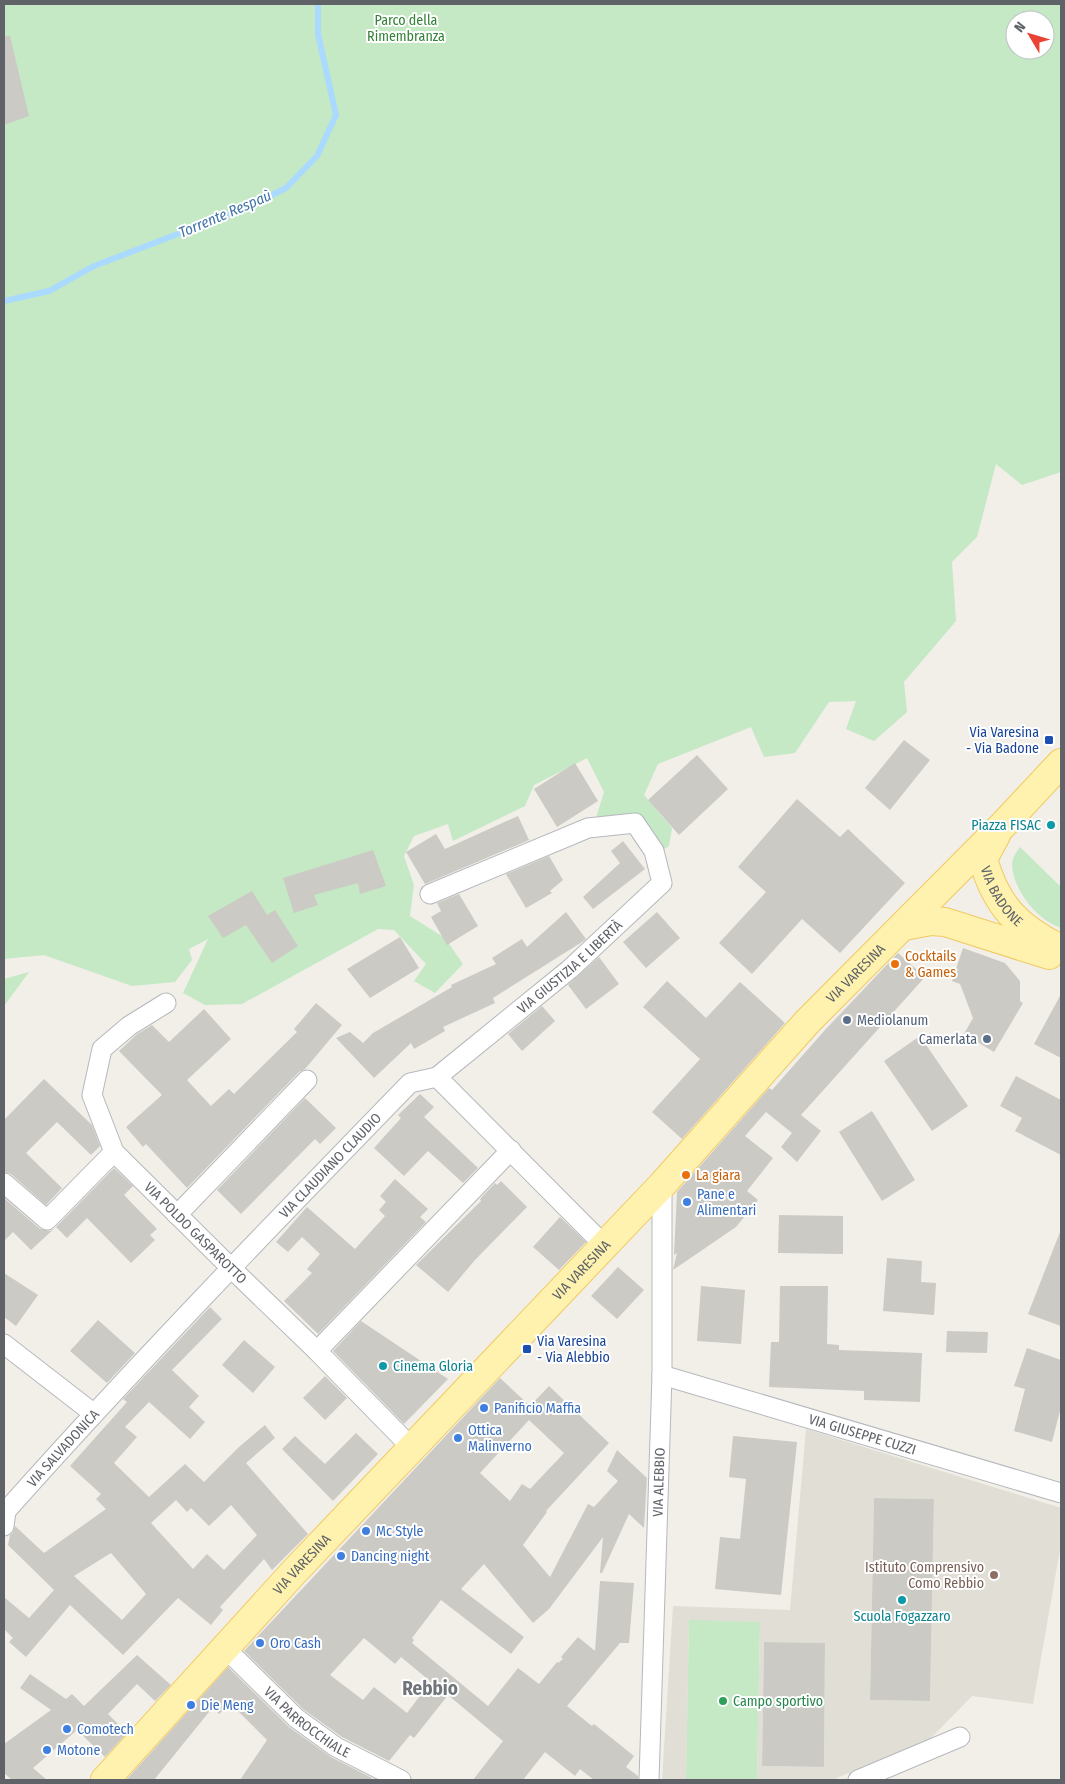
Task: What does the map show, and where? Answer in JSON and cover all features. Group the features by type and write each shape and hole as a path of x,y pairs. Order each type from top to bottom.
{"main road":[{"name":"VIA VARESINA","path":"105,1780 293,1573 662,1185 808,1021 904,926 1061,763"},
{"name":"VIA BADONE","path":"1004,824 990,843 983,859 988,876 998,897 1012,917 1028,930 1061,950"},
{"name":"VIA BADONE","path":"904,926 931,921 945,922 1061,957"}],"street":[{"name":"VIA GIUSTIZIA E LIBERTÀ","path":"430,894 588,828 635,823 654,851 662,883 570,969 437,1077"},
{"name":"VIA POLDO GASPAROTTO","path":"166,1003 129,1026 102,1049 92,1095 114,1152 230,1268 317,1351 411,1447"},
{"path":"437,1077 605,1246"},
{"name":"VIA CLAUDIANO CLAUDIO","path":"93,1414 230,1268 410,1084 437,1077"},
{"path":"177,1215 308,1080"},
{"path":"317,1351 511,1150"},
{"path":"4,1183 47,1220 114,1152"},
{"name":"VIA ALEBBIO","path":"649,1780 662,1376 662,1185"},
{"name":"VIA SALVADONICA","path":"4,1344 93,1414 6,1511 4,1526"},
{"name":"VIA GIUSEPPE CUZZI","path":"662,1376 1061,1494"},
{"name":"VIA PARROCCHIALE","path":"225,1648 304,1724 336,1748 401,1780"},
{"path":"858,1780 960,1737"}],"shaded area":[{"name":"Istituto Comprensivo Como Rebbio","path":"806,1429 1061,1508 1061,1544 1033,1704 972,1696 930,1739 832,1780 757,1780 760,1622 689,1621 686,1780 662,1780 673,1606 790,1610","holes":["874,1498 934,1499 930,1701 870,1700","764,1642 825,1643 824,1767 762,1766"]}],"green space":[{"name":"Parco della Rimembranza","path":"4,4 1061,4 1061,472 1022,485 996,464 977,537 952,562 956,621 904,682 907,712 874,741 846,729 856,701 829,702 795,753 764,757 751,727 658,764 644,795 672,828 669,846 658,853 632,827 596,818 604,792 587,758 534,785 525,806 453,841 448,824 414,836 404,856 414,885 410,916 445,938 463,964 435,993 414,981 426,964 394,930 378,929 242,1004 205,1005 183,993 208,939 189,949 192,960 175,982 132,986 44,955 4,959"},
{"path":"1020,847 1061,887 1061,928 1050,923 1034,911 1019,889 1012,865 1013,858"},
{"path":"29,972 4,1006 4,979"},
{"name":"Campo sportivo","path":"689,1620 760,1622 757,1780 686,1780"}],"building":[{"path":"4,36 10,36 29,116 4,125"},
{"path":"904,740 930,760 890,810 865,788"},
{"path":"697,755 728,789 679,835 648,800"},
{"path":"575,763 598,801 557,827 534,789"},
{"path":"797,799 840,837 848,829 905,883 840,953 802,919 752,974 719,943 766,892 738,867"},
{"path":"518,816 529,840 425,884 406,852 436,834 445,849"},
{"path":"623,841 645,869 593,909 583,897 620,863 611,851"},
{"path":"373,850 386,886 360,894 358,883 314,895 318,905 294,913 283,878"},
{"path":"549,856 563,880 550,891 552,893 526,908 506,874"},
{"path":"252,891 267,915 275,910 298,946 272,963 246,925 223,938 208,916"},
{"path":"459,894 478,926 447,945 431,917 441,911 437,903"},
{"path":"566,912 586,939 493,998 495,1003 443,1027 445,1031 414,1049 411,1043 374,1078 336,1038 350,1032 363,1043 373,1033 452,987 451,985 496,964 492,958 522,939 527,947"},
{"path":"657,912 680,938 646,968 623,942"},
{"path":"400,937 419,968 370,998 347,969"},
{"path":"963,948 1005,963 1020,981 1020,1001 1023,1003 994,1052 964,1034 973,1018 960,984 952,981"},
{"path":"898,953 925,977 801,1115 821,1131 797,1162 781,1147 792,1133 766,1112 745,1136 773,1158 747,1191 758,1200 736,1227 673,1270 677,1253 674,1255 677,1192 769,1088 772,1090 825,1030"},
{"path":"599,957 619,984 586,1009 568,985"},
{"path":"667,981 706,1018 740,982 785,1023 682,1139 652,1112 700,1059 643,1007"},
{"path":"1061,994 1061,1058 1034,1044"},
{"path":"316,1003 342,1025 305,1069 299,1072 187,1188 146,1144 143,1147 126,1127 162,1095 119,1051 136,1035 152,1025 169,1042 204,1009 231,1039 187,1080 211,1106 229,1089 234,1094 297,1032 294,1029"},
{"path":"542,1006 555,1021 522,1051 508,1034"},
{"path":"920,1036 968,1106 932,1131 884,1061"},
{"path":"1016,1076 1061,1100 1061,1155 1015,1131 1022,1118 1000,1106"},
{"path":"44,1079 92,1125 100,1146 91,1155 57,1122 26,1153 62,1188 46,1205 11,1174 4,1172 4,1120"},
{"path":"420,1094 434,1107 424,1117 478,1168 463,1183 428,1151 404,1176 374,1148 401,1118 398,1115"},
{"path":"305,1098 336,1128 320,1144 315,1139 241,1214 217,1190"},
{"path":"872,1111 915,1180 882,1201 839,1132"},
{"path":"114,1168 133,1186 124,1195 157,1229 150,1235 155,1240 131,1263 87,1218 67,1238 56,1227"},
{"path":"395,1179 428,1209 420,1217 426,1222 318,1334 284,1301 312,1273 307,1269 320,1254 302,1237 288,1252 276,1242 307,1207 355,1249 385,1216 379,1210 386,1202 380,1196"},
{"path":"501,1181 527,1207 475,1260 448,1292 416,1265 481,1201 480,1199 495,1183 497,1185"},
{"path":"4,1198 40,1229 50,1231 55,1228 31,1250 13,1232 4,1241"},
{"path":"779,1215 843,1216 843,1254 778,1253"},
{"path":"560,1217 586,1242 559,1270 533,1247"},
{"path":"1061,1233 1061,1326 1028,1314"},
{"path":"887,1258 922,1261 921,1282 936,1283 934,1315 883,1311"},
{"path":"618,1267 644,1290 617,1319 591,1296"},
{"path":"4,1273 38,1295 16,1326 4,1317"},
{"path":"701,1286 745,1290 741,1344 697,1341"},
{"path":"780,1286 828,1286 827,1344 839,1345 839,1350 922,1353 920,1402 864,1400 864,1391 769,1387 771,1342 779,1342"},
{"path":"210,1307 222,1319 172,1370 199,1396 189,1407 205,1422 190,1439 149,1402 125,1427 137,1437 114,1463 149,1497 185,1464 204,1482 239,1447 265,1425 275,1438 246,1463 308,1534 272,1570 264,1559 220,1607 223,1610 211,1625 178,1598 123,1655 70,1605 26,1657 9,1642 13,1638 4,1629 4,1597 29,1618 54,1590 8,1545 10,1535 15,1526 44,1553 106,1509 96,1499 101,1494 70,1466 127,1402 123,1399","holes":["176,1500 187,1512 191,1508 209,1526 231,1505 257,1535 224,1570 207,1554 193,1569 151,1523","111,1553 146,1594 122,1620 74,1576"]},
{"path":"98,1320 135,1353 107,1383 70,1351"},
{"name":"Cinema Gloria","path":"361,1321 448,1379 404,1424 333,1351"},
{"path":"947,1331 988,1332 987,1353 946,1352"},
{"path":"244,1340 275,1367 253,1393 222,1365"},
{"path":"1027,1348 1061,1360 1061,1407 1052,1442 1014,1431 1025,1389 1014,1386"},
{"path":"325,1376 347,1398 325,1420 303,1398"},
{"path":"500,1378 530,1406 549,1386 609,1443 546,1511 523,1545 550,1577 588,1504 594,1507 618,1481 607,1471 617,1450 647,1478 644,1528 629,1514 602,1573 600,1573 603,1537 549,1609 533,1623 484,1564 461,1589 524,1637 511,1654 441,1600 412,1638 414,1640 412,1643 488,1706 518,1668 539,1684 557,1662 563,1659 561,1657 578,1637 595,1651 600,1581 634,1583 629,1643 620,1643 567,1706 592,1726 594,1724 634,1756 626,1767 638,1776 638,1780 594,1780 580,1769 575,1776 545,1752 523,1780 473,1780 503,1741 448,1695 414,1738 410,1735 389,1761 342,1737 303,1709 244,1651","holes":["529,1420 564,1453 530,1489 522,1484 510,1501 480,1473","364,1638 395,1664 401,1657 430,1681 407,1713 374,1687 363,1700 330,1675"]},
{"path":"356,1433 378,1454 333,1501 282,1449 295,1436 325,1464"},
{"path":"733,1436 797,1442 781,1595 715,1589 720,1537 740,1539 746,1479 729,1477"},
{"name":"Scuola Fogazzaro","path":"874,1498 934,1499 930,1701 870,1700"},
{"path":"764,1642 825,1643 824,1767 762,1766"},
{"path":"137,1655 171,1685 155,1701 137,1684 108,1714 127,1733 105,1757 77,1730 33,1768 47,1780 12,1780 4,1773 4,1744 51,1710 20,1688 30,1674 66,1699 72,1694 84,1706"},
{"path":"228,1667 289,1727 331,1757 372,1778 371,1780 240,1780 267,1740 231,1704 219,1714 213,1707 154,1780 128,1780"}],"waterway":[{"name":"Torrente Respaù","path":"4,301 49,291 94,266 246,208 286,188 317,156 336,115 318,34 318,4"}],"place":[{"name":"Via Varesina - Via Badone","path":"1049,740"},
{"name":"Piazza FISAC","path":"1051,825"},
{"name":"Cocktails & Games","path":"895,964"},
{"name":"Mediolanum","path":"847,1020"},
{"name":"Camerlata","path":"987,1039"},
{"name":"La giara","path":"686,1175"},
{"name":"Pane e Alimentari","path":"687,1202"},
{"name":"Via Varesina - Via Alebbio","path":"527,1349"},
{"name":"Cinema Gloria","path":"383,1366"},
{"name":"Panificio Maffia","path":"484,1408"},
{"name":"Ottica Malinverno","path":"458,1438"},
{"name":"Mc Style","path":"366,1531"},
{"name":"Dancing night","path":"341,1556"},
{"name":"Istituto Comprensivo Como Rebbio","path":"994,1575"},
{"name":"Scuola Fogazzaro","path":"902,1600"},
{"name":"Oro Cash","path":"260,1643"},
{"name":"Campo sportivo","path":"723,1701"},
{"name":"Die Meng","path":"191,1705"},
{"name":"Comotech","path":"67,1729"},
{"name":"Motone","path":"47,1750"}],"district":[{"name":"Rebbio","path":"430,1688"}]}
